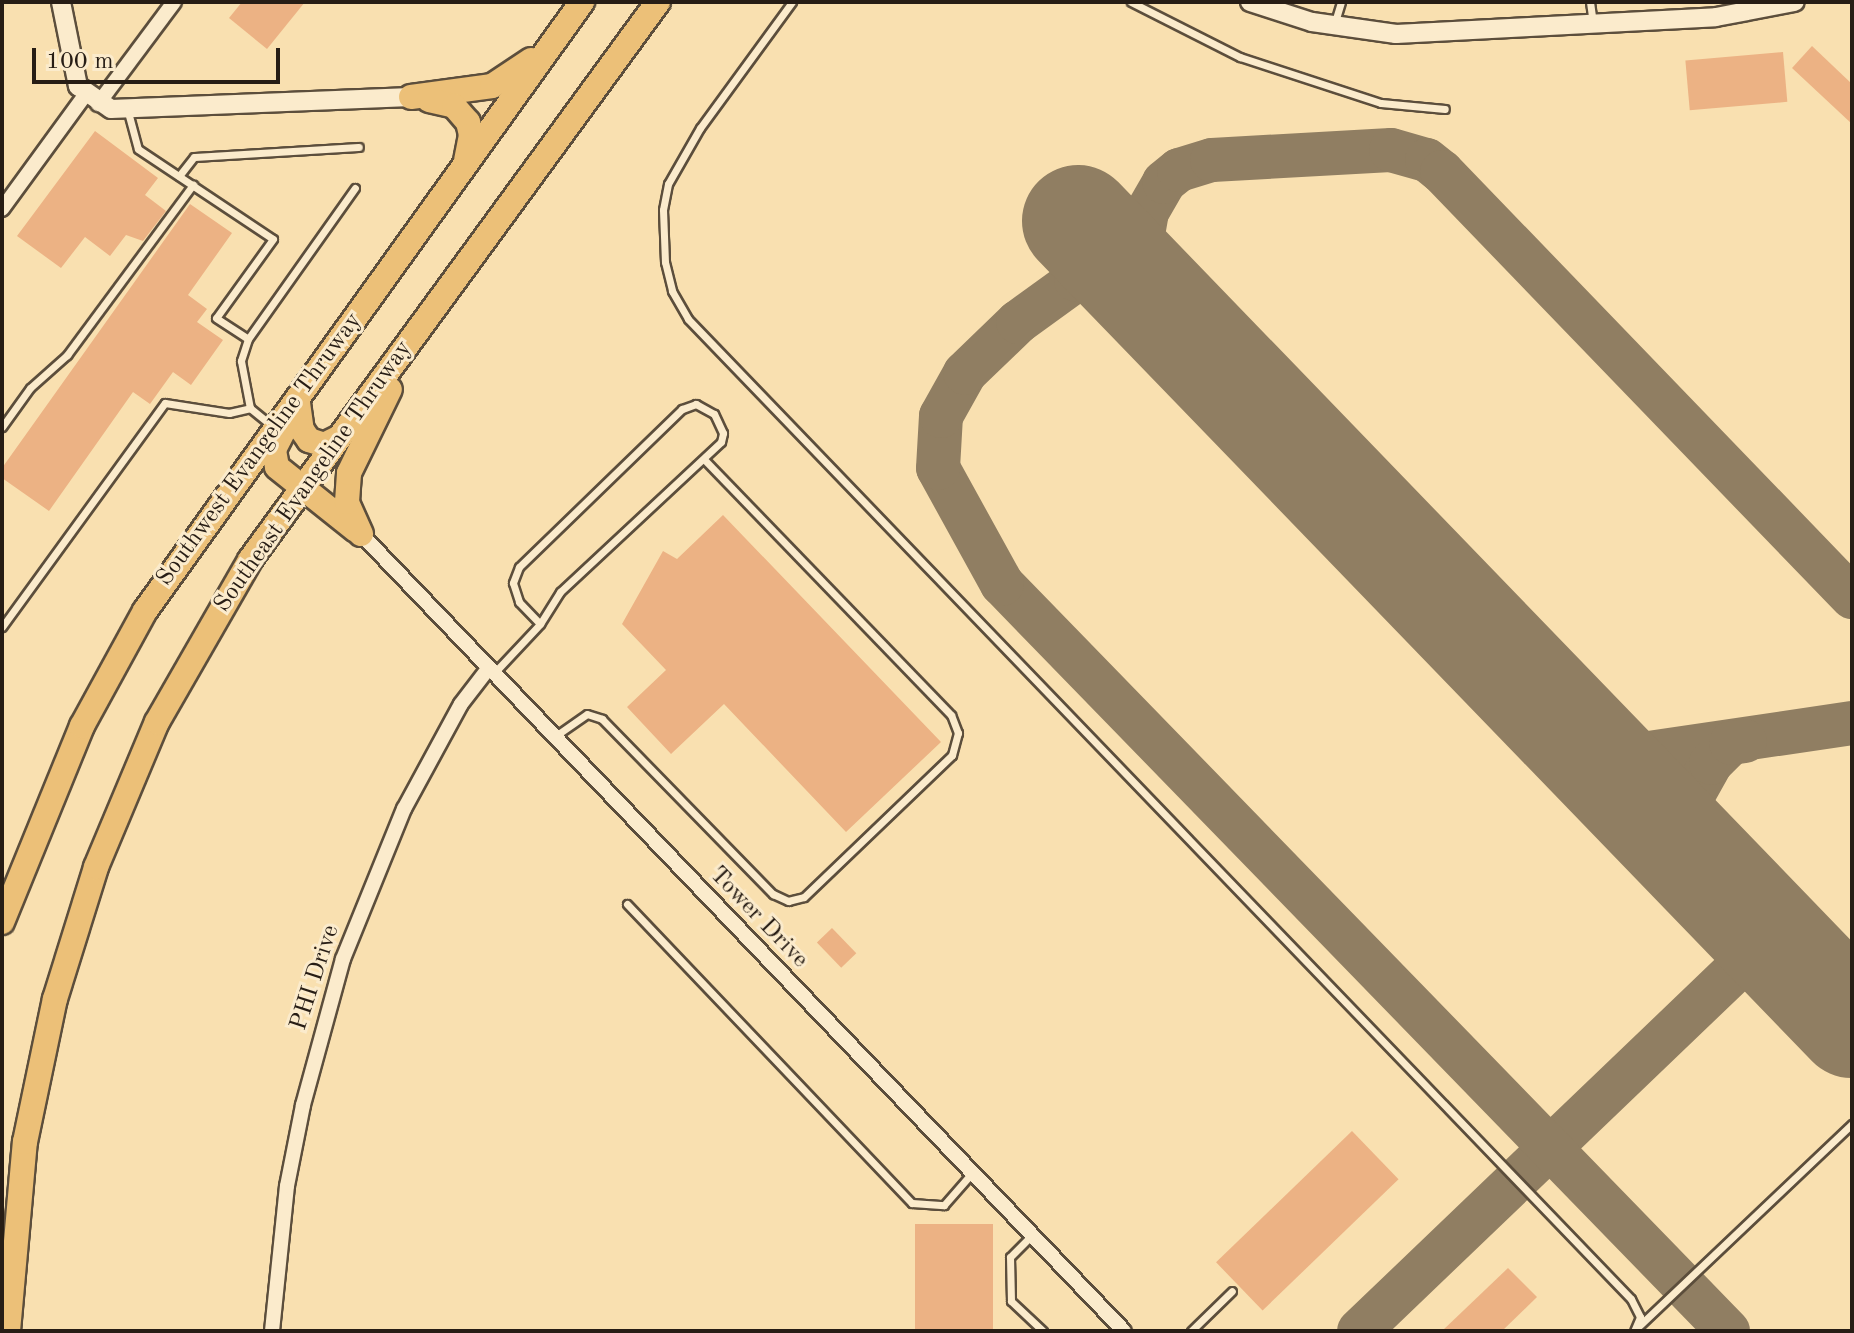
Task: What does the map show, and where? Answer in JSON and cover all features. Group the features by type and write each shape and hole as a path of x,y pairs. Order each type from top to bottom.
{"highway":[{"name":"Southeast Evangeline Thruway","path":"8,1331 30,1110 55,999 96,867 184,671 250,560 658,2"},
{"path":"411,97 500,82 524,67 574,5"},
{"name":"Southwest Evangeline Thruway","path":"2,922 52,790 118,656 179,559 304,393 465,168 574,5"},
{"path":"411,97 460,110 471,135 465,168"},
{"path":"361,534 347,502 349,473 424,322"},
{"path":"304,393 274,456 279,470 361,534"},
{"path":"304,393 302,430 309,440 324,445 340,437"}],"street":[{"path":"61,2 74,76 92,99 128,112 411,97"},
{"path":"2,209 174,2"},
{"path":"1250,2 1334,27 1408,34 1716,17 1795,2"},
{"name":"Tower Drive","path":"361,534 1124,1331"},
{"name":"PHI Drive","path":"272,1331 287,1186 303,1105 343,959 404,809 461,704 491,671"}],"lane":[{"path":"792,2 700,128 668,184 663,210 665,262 688,319 1631,1299 1638,1308 1636,1329"},
{"path":"1131,2 1240,57 1381,103 1445,109"},
{"path":"1334,27 1341,2"},
{"path":"1590,2 1593,25"},
{"path":"128,112 138,149 273,239 216,318 248,339"},
{"path":"179,176 194,157 359,147"},
{"path":"2,427 30,388 67,355 193,185"},
{"path":"275,428 250,408 241,361 248,339 355,188"},
{"path":"2,627 165,403 229,413 250,408"},
{"path":"491,671 540,624 560,592 705,460 723,433 714,414 696,404 682,409 519,567 513,583 519,602 540,624"},
{"path":"554,737 587,714 602,719 773,894 788,901 804,897 952,755 958,733 951,715 705,460"},
{"path":"627,904 912,1203 944,1205 972,1173"},
{"path":"1636,1329 1852,1124"},
{"path":"1032,1235 1010,1257 1011,1301 1043,1331"},
{"path":"1191,1331 1232,1291"}],"building":[{"path":"242,2 305,2 267,49 229,18"},
{"path":"1812,46 1852,84 1852,124 1792,68"},
{"path":"1783,52 1787,102 1690,110 1685,61"},
{"path":"95,131 158,178 145,195 166,211 143,241 126,235 110,256 85,237 61,268 17,236"},
{"path":"190,204 232,233 188,295 207,309 197,322 223,340 191,385 173,372 150,404 133,392 49,511 2,478 2,468"},
{"path":"723,515 941,742 846,832 724,704 671,754 627,707 666,670 622,624 663,551 677,559"},
{"path":"832,928 856,953 841,968 817,943"},
{"path":"1352,1131 1399,1179 1263,1310 1216,1262"},
{"path":"915,1224 993,1224 993,1331 915,1331"},
{"path":"1508,1268 1537,1297 1502,1331 1442,1331"}],"taxiway":[{"path":"1728,1331 1002,584 938,468 941,416 965,373 1018,322 1076,280 1135,280 1147,212 1164,182 1179,170 1212,160 1391,150 1427,160 1442,172 1852,597"},
{"path":"1568,728 1606,748 1642,754 1852,723"},
{"path":"1701,866 1687,806 1711,763 1731,743 1745,741"},
{"path":"1359,1331 1770,937"}],"runway":[{"path":"1078,221 1852,1022"}]}
